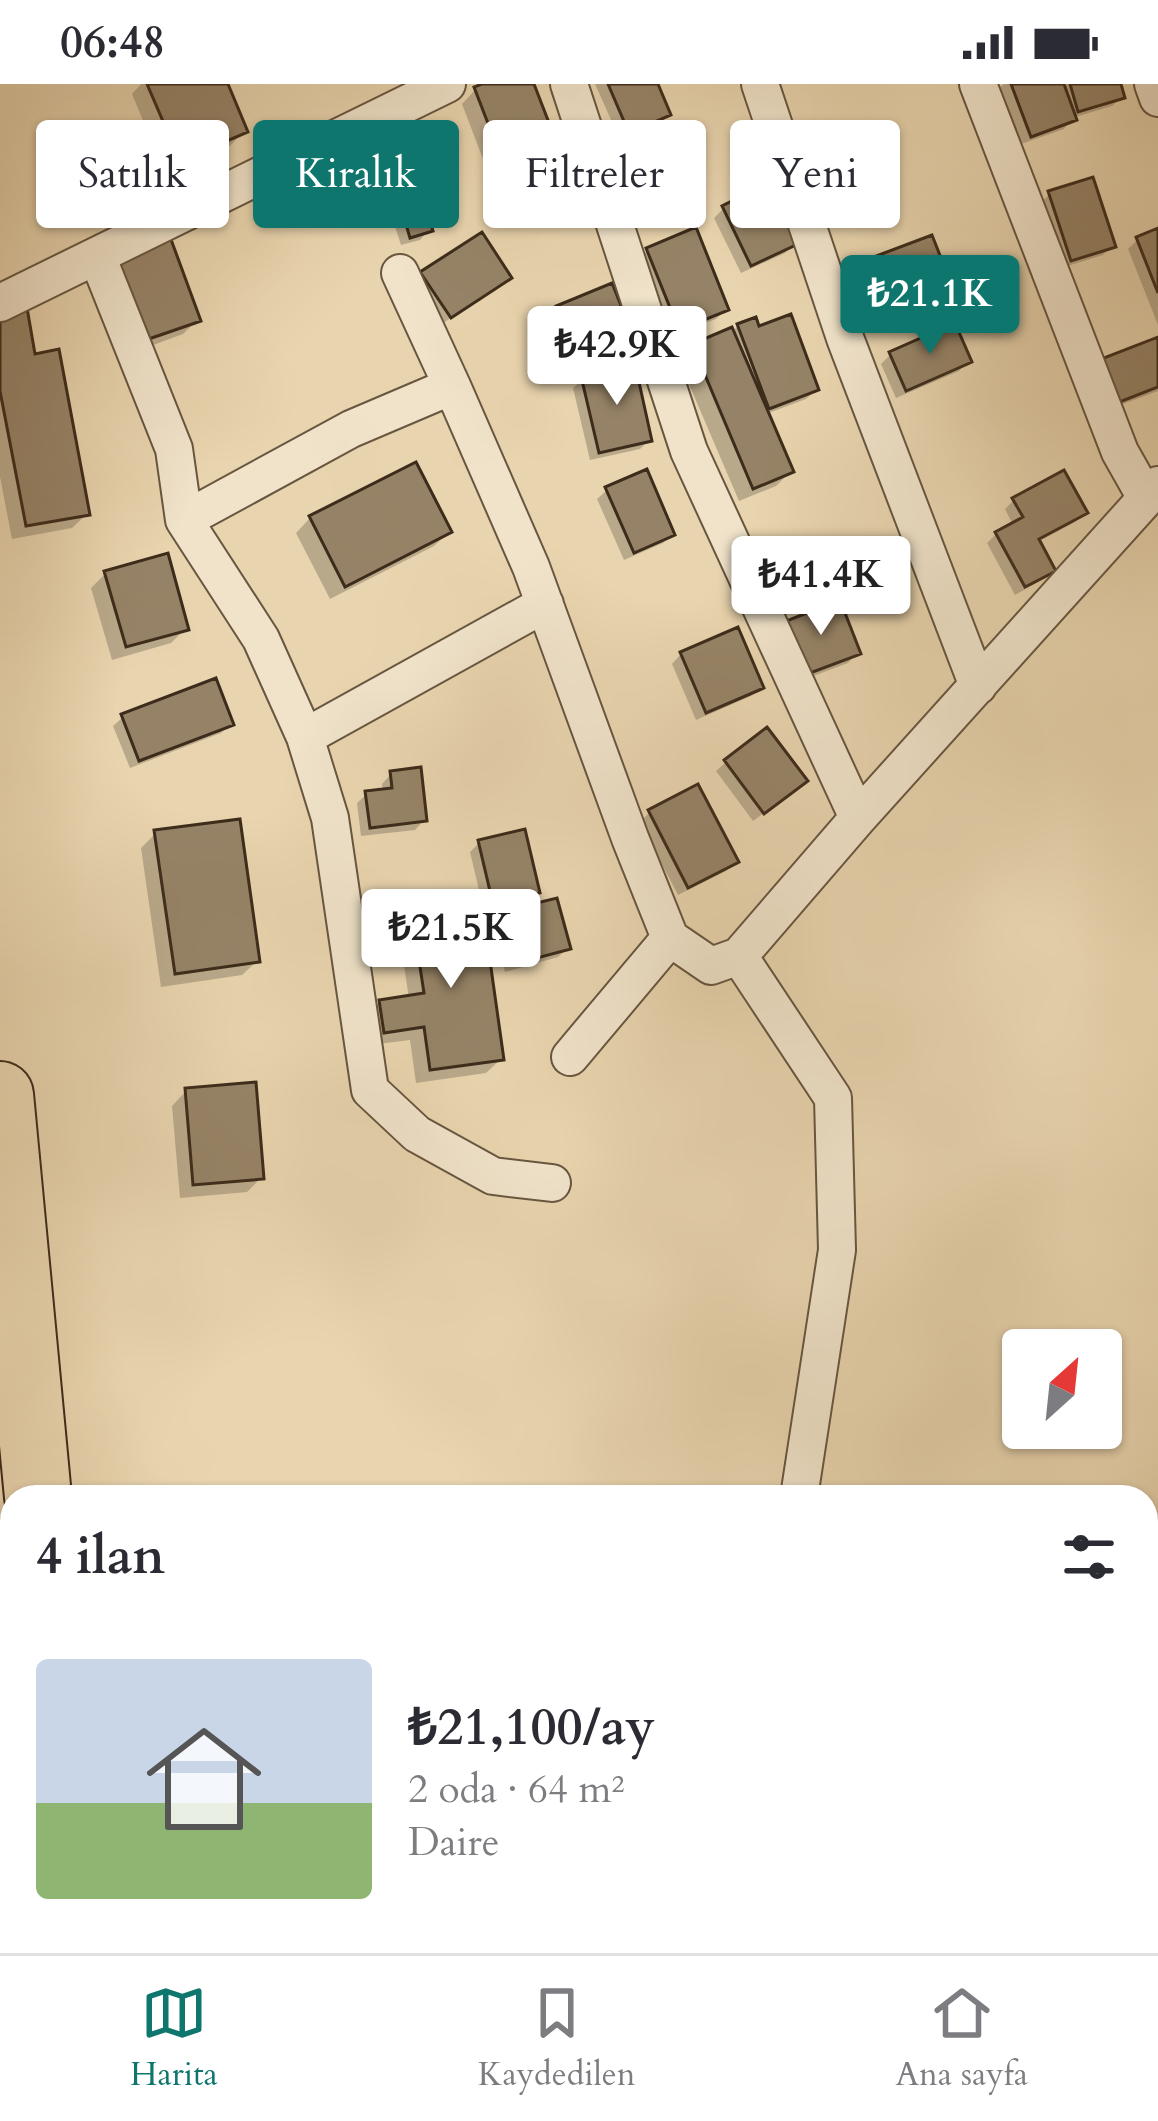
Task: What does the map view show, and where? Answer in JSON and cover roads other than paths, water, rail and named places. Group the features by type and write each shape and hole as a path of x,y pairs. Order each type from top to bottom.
{"highway":[{"path":"0,1095 37,1485"}],"street":[{"path":"0,303 447,84"},
{"path":"569,84 689,451 857,818"},
{"path":"760,84 844,338 978,686"},
{"path":"400,274 531,567 670,938 711,966 739,956 857,818 1152,492 1120,452 978,84"},
{"path":"1153,84 1158,98"},
{"path":"97,256 174,449 184,520 261,639 305,737 330,818 370,1090 417,1134 493,1176 552,1183"},
{"path":"184,520 351,429 452,386"},
{"path":"305,737 544,604"},
{"path":"570,1057 670,938"},
{"path":"739,956 833,1099 837,1250 801,1485"}]}
